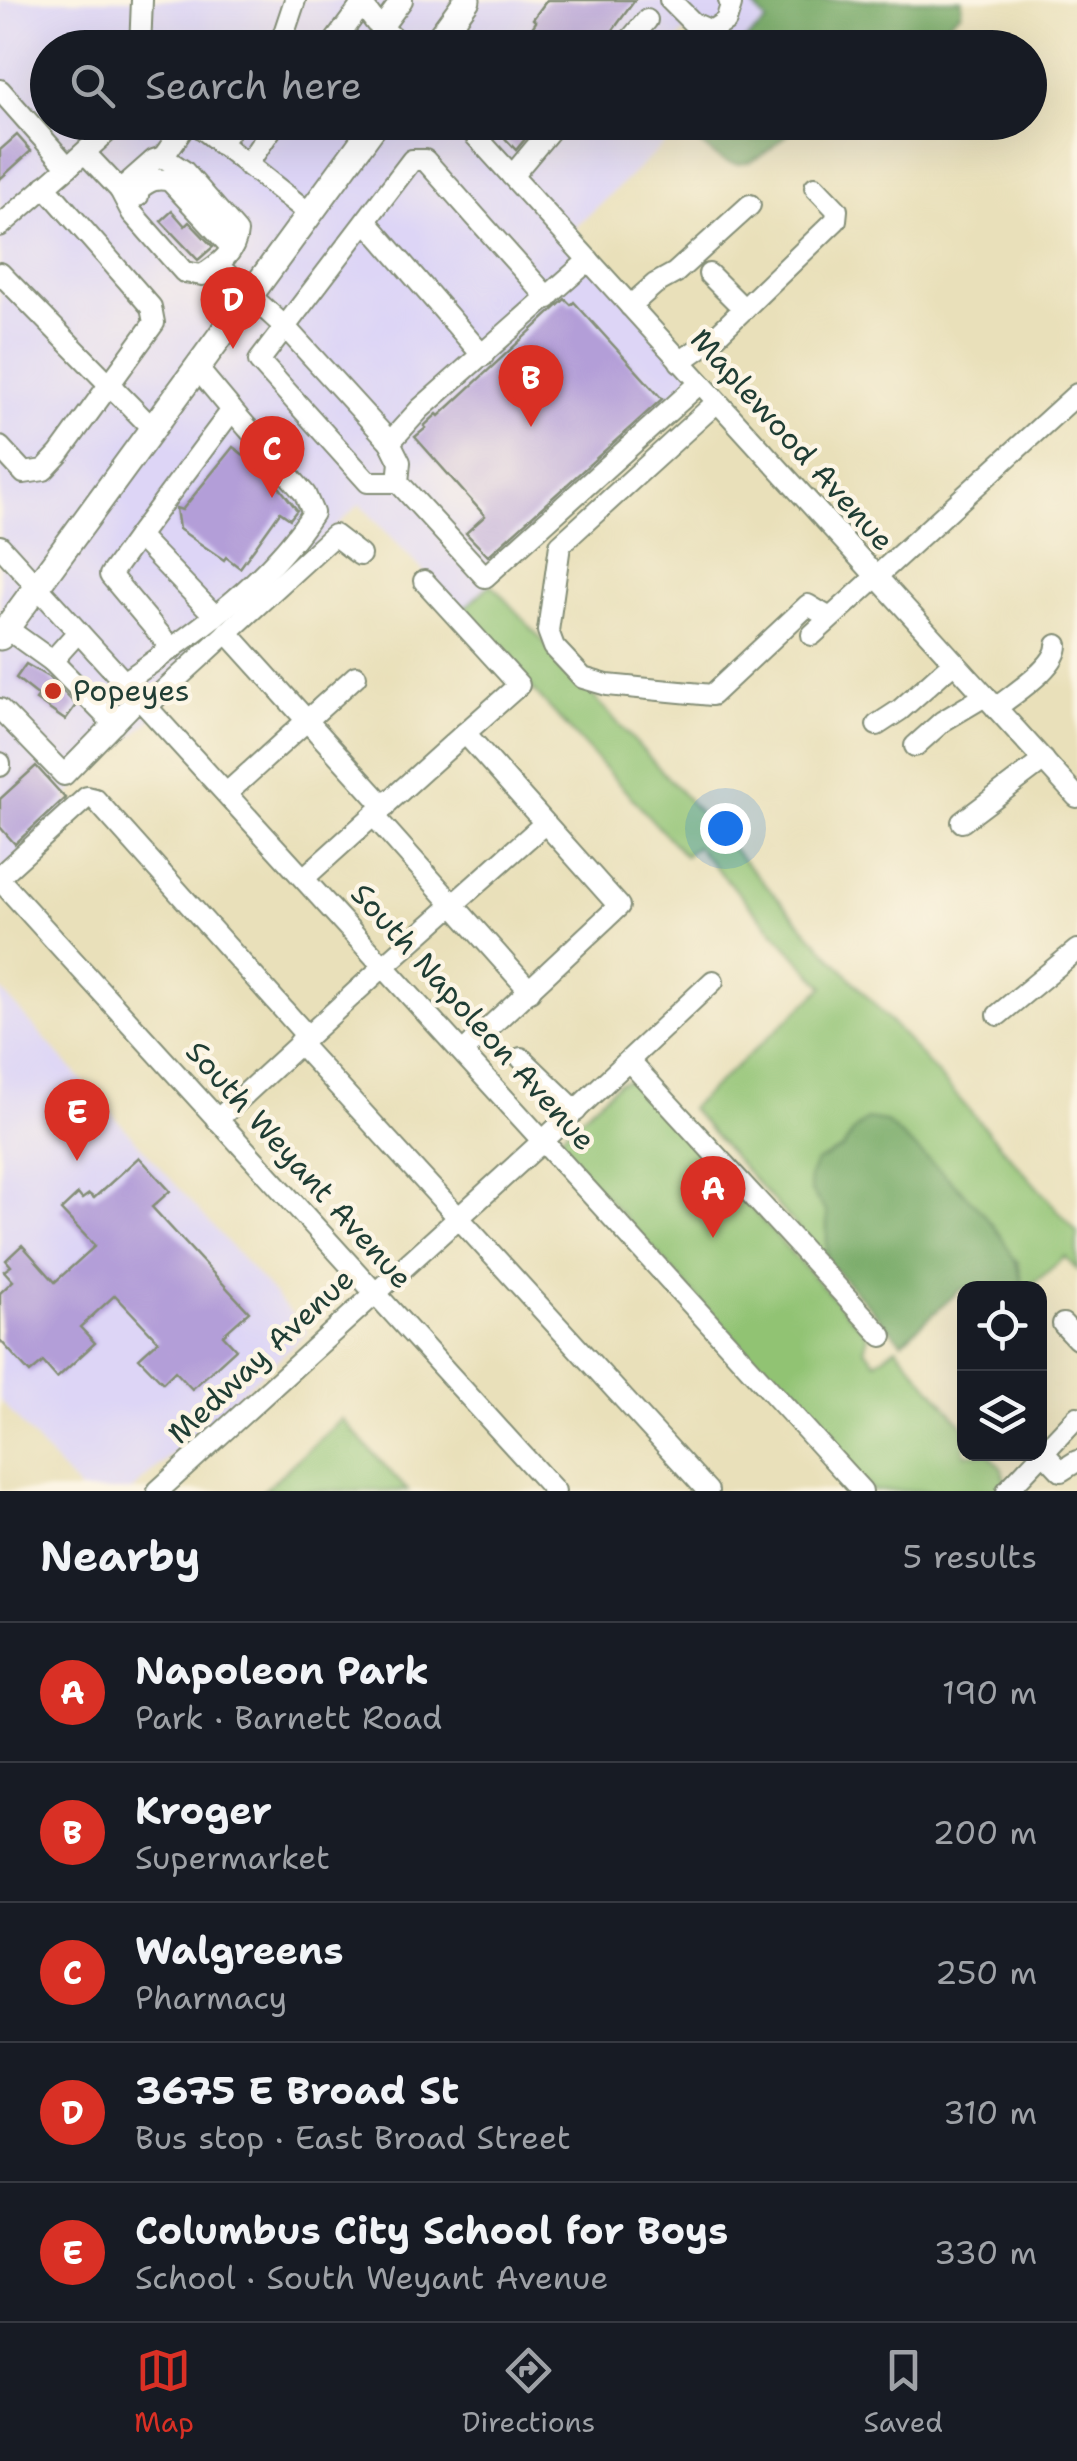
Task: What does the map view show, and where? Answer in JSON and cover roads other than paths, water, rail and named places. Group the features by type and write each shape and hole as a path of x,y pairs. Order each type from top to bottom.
{"main road":[{"path":"445,30 467,0"},
{"path":"3,633 364,140"}],"street":[{"path":"141,30 142,0"},
{"path":"285,30 294,0"},
{"path":"382,27 402,0"},
{"path":"670,0 693,23 709,30"},
{"path":"712,30 726,21 729,0"},
{"path":"342,30 360,3 385,30"},
{"path":"638,30 647,20"},
{"path":"0,90 30,124"},
{"path":"44,140 68,167"},
{"path":"0,226 99,140"},
{"path":"120,190 154,160 162,158 176,140"},
{"path":"215,140 310,214"},
{"path":"220,144 223,140"},
{"path":"246,164 263,140"},
{"name":"Maplewood Avenue","path":"480,140 1077,796"},
{"path":"512,176 542,140"},
{"path":"85,154 120,190 132,213 184,272 210,270 238,239 234,227 184,171 162,158"},
{"path":"548,298 425,160 412,160 259,361 368,482 398,482 486,576 700,383"},
{"path":"232,248 175,184 155,179 138,190 139,201 210,270 250,296 286,328 390,442 400,462 398,482"},
{"path":"0,447 24,473 44,470 154,323 151,307 45,186"},
{"path":"680,362 715,337 836,220 838,210 815,186"},
{"path":"630,306 674,273 750,205"},
{"path":"366,221 483,356"},
{"path":"390,442 420,409 589,260"},
{"path":"0,274 152,428"},
{"path":"709,274 744,309"},
{"path":"0,709 64,775 114,724 172,648 221,624 294,544 314,513 305,494 197,368"},
{"path":"812,634 1077,394"},
{"path":"718,402 560,546 548,631 554,647 583,678 607,685 712,695 808,605 830,618"},
{"path":"172,648 110,576 232,410"},
{"path":"138,694 334,535 360,556"},
{"path":"138,536 308,719 454,904 530,990"},
{"name":"South Napoleon Avenue","path":"0,546 862,1491"},
{"path":"305,877 518,685 424,581"},
{"path":"52,661 78,632"},
{"path":"3,633 52,661 114,724"},
{"path":"914,746 943,721 991,702 1051,662 1057,645"},
{"path":"877,725 954,662"},
{"path":"228,792 356,676"},
{"path":"464,1051 619,906 465,733"},
{"path":"962,822 1044,760"},
{"path":"0,878 87,797 95,800 459,1216 708,1491"},
{"path":"217,1120 544,824"},
{"name":"South Weyant Avenue","path":"0,878 555,1491"},
{"path":"998,1015 1077,950"},
{"name":"Medway Avenue","path":"158,1491 576,1111 713,981"},
{"path":"521,1058 576,1111"},
{"path":"629,1061 882,1336"},
{"path":"1047,1447 1077,1416"},
{"path":"1047,1456 1061,1471 1077,1461"},
{"path":"1006,1491 1038,1461"}],"place":[{"name":"3675 E Broad St","path":"233,349"},
{"name":"Kroger","path":"531,427"},
{"name":"Walgreens","path":"272,498"},
{"name":"Popeyes","path":"53,691"},
{"name":"Columbus City School for Boys","path":"77,1161"},
{"name":"Napoleon Park","path":"713,1238"}]}
